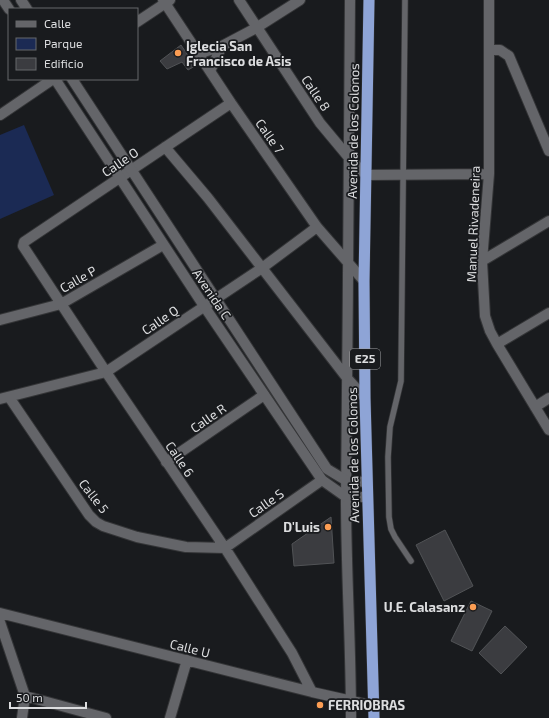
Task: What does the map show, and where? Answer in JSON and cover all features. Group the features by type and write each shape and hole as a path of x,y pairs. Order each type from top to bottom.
{"highway":[{"name":"Avenida de los Colonos","path":"369,0 364,281 367,497 374,718"}],"street":[{"name":"Calle 8","path":"239,0 256,28 320,123 350,159 366,175"},
{"path":"198,54 222,46 256,28 300,0"},
{"path":"350,0 350,159 347,378 348,481 346,497 351,718"},
{"path":"138,21 166,1"},
{"name":"Calle 7","path":"166,1 198,54 317,226 348,260 364,281"},
{"name":"Manuel Rivadeneira","path":"490,1 489,174 482,261 485,316 490,331 497,344 549,430"},
{"path":"210,71 222,46"},
{"path":"489,50 503,52 510,60 549,152"},
{"path":"0,115 52,80"},
{"name":"Avenida C","path":"55,80 204,306 322,480 346,497"},
{"name":"Avenida C","path":"73,80 327,469 348,481 367,482"},
{"name":"Calle O","path":"24,242 231,103"},
{"path":"165,147 208,198 347,378 365,398"},
{"path":"366,175 489,174"},
{"path":"482,261 549,221"},
{"name":"Calle Q","path":"5,398 106,372 262,268 317,226"},
{"name":"Calle 6","path":"24,242 24,249 225,548 292,653 312,692"},
{"name":"Calle P","path":"0,320 61,304 163,244"},
{"path":"497,344 549,313"},
{"name":"Calle R","path":"166,462 264,395"},
{"name":"Calle 5","path":"5,398 89,515 96,522 103,526 137,537 176,545 197,548 225,548"},
{"path":"535,407 549,398"},
{"name":"Calle S","path":"225,548 322,480"},
{"path":"346,497 367,497"},
{"name":"Calle U","path":"0,613 312,692 374,706"},
{"path":"0,622 25,696 22,718"},
{"path":"170,718 187,660"},
{"path":"25,696 106,718"}],"lane":[{"path":"405,0 401,381 390,427 388,456 389,517 391,529 411,561"}],"green space":[{"path":"24,125 54,195 0,219 0,135"}],"building":[{"name":"Iglecia San Francisco de Asis","path":"181,45 195,66 188,70 182,62 167,69 160,61"},
{"path":"331,517 334,563 294,566 292,544"},
{"path":"445,530 473,586 444,601 416,545"},
{"path":"471,601 492,611 472,651 451,641"},
{"path":"505,626 527,647 501,674 479,653"}],"place":[{"name":"Iglecia San Francisco de Asis","path":"178,53"},
{"name":"D'Luis","path":"328,527"},
{"name":"U.E. Calasanz","path":"473,607"},
{"name":"FERRIOBRAS","path":"320,705"}]}
